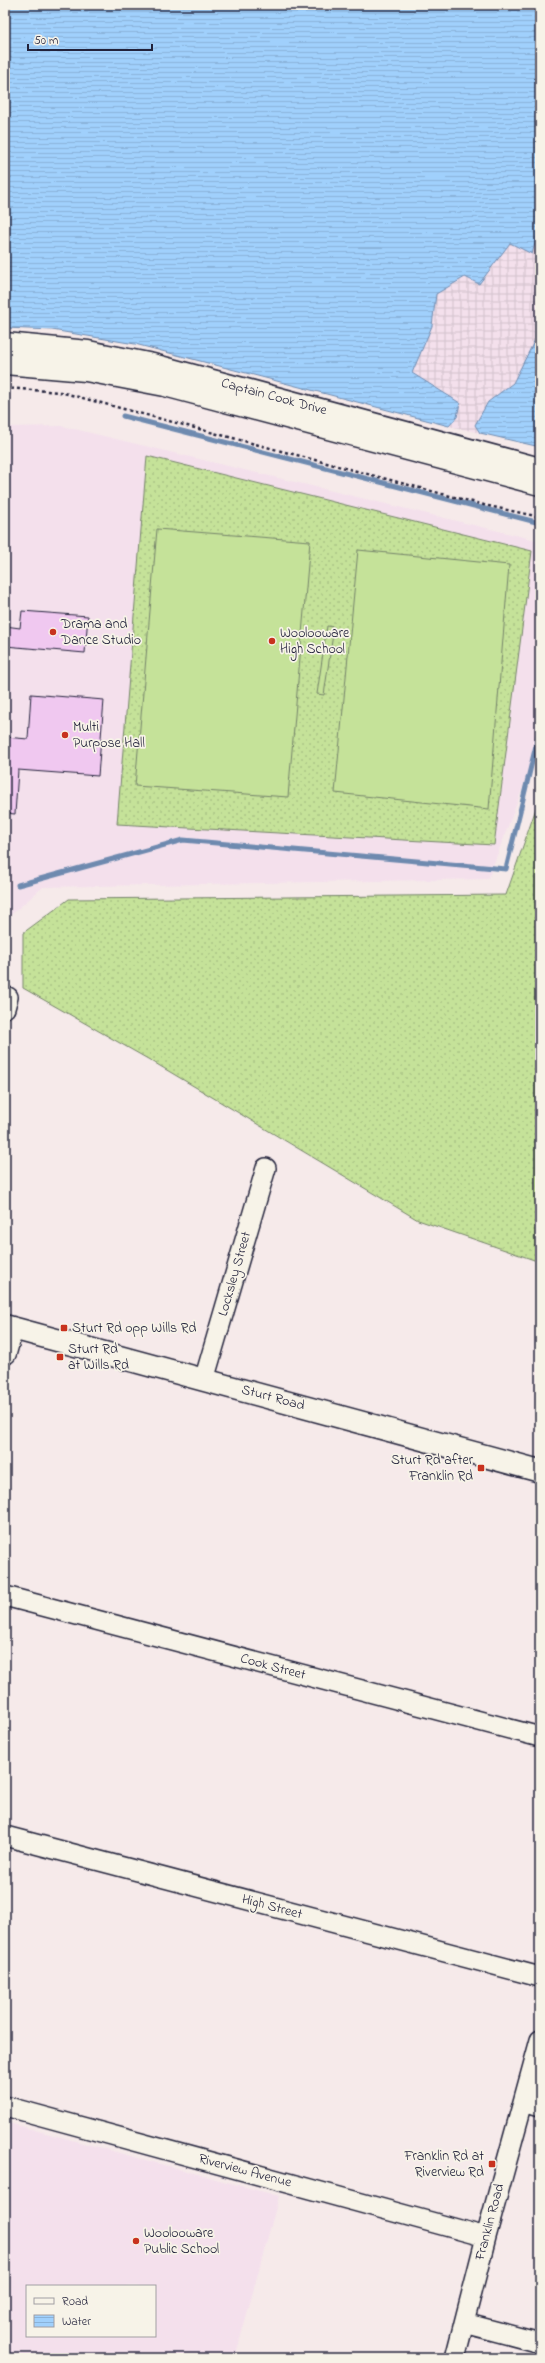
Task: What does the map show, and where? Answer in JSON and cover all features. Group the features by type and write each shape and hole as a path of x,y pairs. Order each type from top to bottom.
{"main road":[{"name":"Captain Cook Drive","path":"5,344 88,352 153,365 540,469"},
{"name":"Captain Cook Drive","path":"5,363 86,370 165,385 540,484"},
{"name":"Sturt Road","path":"8,1327 540,1471"},
{"path":"5,1354 8,1327"}],"street":[{"name":"Locksley Street","path":"204,1380 266,1168"},
{"name":"Cook Street","path":"5,1596 540,1737"},
{"name":"High Street","path":"5,1836 540,1977"},
{"name":"Franklin Road","path":"455,2358 486,2237 532,2104 540,2040"},
{"name":"Riverview Avenue","path":"5,2106 486,2237"},
{"path":"464,2323 540,2344"}],"path":[{"path":"5,388 60,392 484,505 540,518"}],"shaded area":[{"path":"540,226 540,330 513,383 488,402 475,425 480,433 449,426 457,417 412,373 432,326 436,294 465,277 479,284 510,243 532,253"},
{"name":"Woolooware High School","path":"62,426 540,541 540,742 488,879 43,887 5,920 5,427"},
{"name":"Woolooware Public School","path":"5,2122 279,2196 235,2358 5,2357"}],"green space":[{"path":"147,456 532,551 494,845 117,824"},
{"path":"157,529 310,541 288,797 135,786"},
{"path":"358,550 509,565 489,809 335,793"},
{"path":"327,626 334,627 324,695 317,694"},
{"path":"540,797 540,1262 418,1220 155,1063 23,988 23,933 69,899 506,895"}],"water":[{"path":"5,5 540,5 540,226 532,254 510,243 479,284 465,277 436,294 432,326 412,373 460,403 457,417 449,426 135,344 52,330 5,328"},
{"path":"540,330 540,447 480,433 475,425 488,402 513,383"}],"building":[{"name":"Drama and Dance Studio","path":"22,611 88,616 85,653 5,646 5,626 20,628"},
{"name":"Multi Purpose Hall","path":"31,694 104,700 98,776 18,770 15,814 5,813 5,737 28,739"}],"waterway":[{"path":"123,416 540,523"},
{"path":"18,885 183,840 506,869 540,729"}],"place":[{"name":"Drama and Dance Studio","path":"53,632"},
{"name":"Woolooware High School","path":"272,641"},
{"name":"Multi Purpose Hall","path":"65,735"},
{"name":"Sturt Rd opp Wills Rd","path":"64,1328"},
{"name":"Sturt Rd at Wills Rd","path":"60,1357"},
{"name":"Sturt Rd after Franklin Rd","path":"481,1468"},
{"name":"Franklin Rd at Riverview Rd","path":"492,2164"},
{"name":"Woolooware Public School","path":"136,2241"}]}
